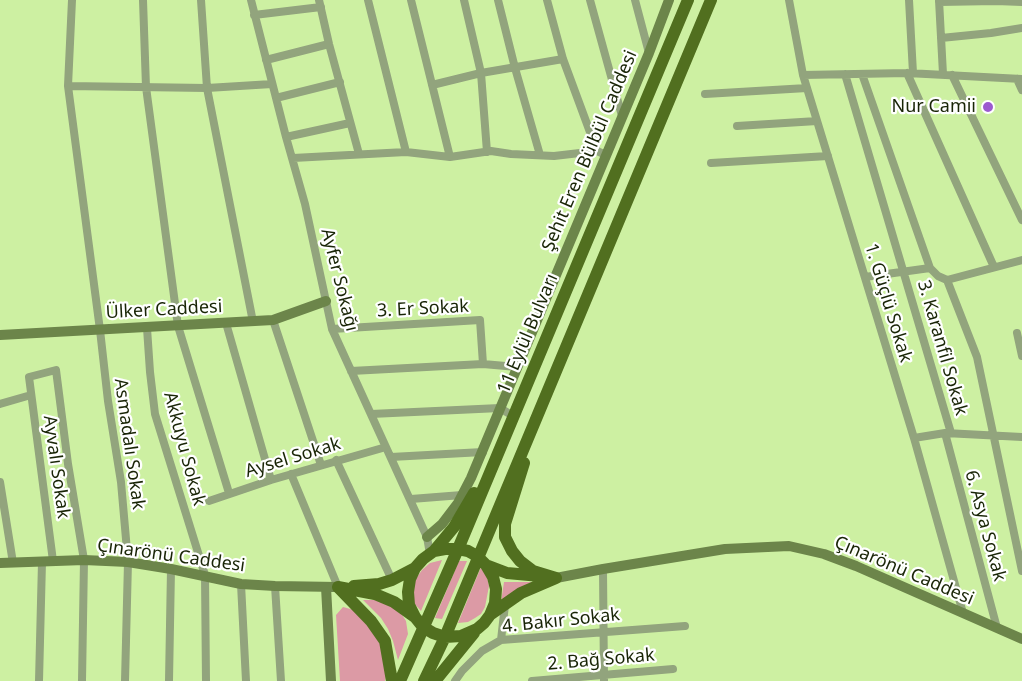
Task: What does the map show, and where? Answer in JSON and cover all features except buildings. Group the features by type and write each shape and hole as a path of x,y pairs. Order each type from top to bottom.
{"main road":[{"name":"Şehit Eren Bülbül Caddesi","path":"427,537 442,524 458,503 483,452 601,153 622,116 669,0"},
{"name":"11 Eylül Bulvarı","path":"400,681 419,622 458,549 688,0"},
{"path":"424,681 482,561 549,385 711,0"},
{"name":"Ülker Caddesi","path":"0,335 273,320 326,301"},
{"path":"549,385 505,524 505,537 520,561 533,571 556,578"},
{"path":"419,622 409,605 408,592 415,568 432,553 454,527 498,451"},
{"name":"Çınarönü Caddesi","path":"556,578 603,568 725,549 789,546 824,554 856,566 1022,639"},
{"path":"432,553 445,549 468,551 482,561 507,573 556,578"},
{"name":"Çınarönü Caddesi","path":"0,563 84,560 128,562 241,584 332,587"},
{"path":"482,561 493,577 496,590 495,603 490,615"},
{"path":"332,587 380,584 415,568"},
{"path":"435,681 490,615 521,593 556,578"},
{"path":"332,587 375,594 394,602 433,633 445,637 461,636 477,629"},
{"path":"331,681 332,587"},
{"path":"332,587 371,621 385,641 392,681"}],"street":[{"name":"Asmadalı Sokak","path":"72,0 68,86 108,401 121,482 128,562 125,681"},
{"path":"143,0 146,87 178,326 229,493"},
{"path":"201,0 207,88 253,322"},
{"name":"Ayfer Sokağı","path":"251,0 305,204 332,329 411,500 432,553"},
{"path":"368,0 406,152"},
{"path":"411,0 450,156"},
{"path":"464,0 481,73 486,152"},
{"path":"498,0 540,155"},
{"path":"292,158 406,152 450,156 486,152 554,156 601,153 563,59 547,0"},
{"path":"590,0 622,116"},
{"path":"635,0 649,53"},
{"name":"1. Güçlü Sokak","path":"789,0 803,75 914,438 963,613"},
{"path":"909,0 910,73 994,267"},
{"path":"943,74 939,1 1022,2"},
{"path":"254,15 320,4 359,154"},
{"path":"941,38 1022,28"},
{"path":"266,60 329,44"},
{"path":"432,85 481,73 563,59"},
{"path":"803,75 910,73 1020,79 1022,90"},
{"name":"3. Karanfil Sokak","path":"845,74 904,272 948,433"},
{"path":"862,74 930,268 938,276 947,280 1022,260"},
{"path":"952,75 1022,220"},
{"path":"276,98 340,82"},
{"path":"68,86 207,88 272,84"},
{"path":"705,94 807,88"},
{"path":"737,126 817,121"},
{"path":"286,137 350,123"},
{"path":"711,163 828,156"},
{"path":"865,277 930,268"},
{"path":"947,280 976,357 1022,571"},
{"path":"273,320 321,465"},
{"name":"3. Er Sokak","path":"332,329 480,320 483,364"},
{"path":"226,323 271,480"},
{"name":"Akkuyu Sokak","path":"147,328 155,414 204,575 206,681"},
{"path":"1017,333 1022,356"},
{"path":"351,371 483,364 517,367"},
{"name":"Ayvalı Sokak","path":"39,681 48,561 29,377 56,370 68,464 84,560"},
{"path":"0,404 31,395"},
{"path":"371,414 500,408 513,416"},
{"name":"3. Karanfil Sokak","path":"914,438 948,433 1022,437"},
{"name":"6. Asya Sokak","path":"948,433 997,628"},
{"name":"Aysel Sokak","path":"209,501 336,460 386,447"},
{"path":"391,457 483,452"},
{"path":"336,460 392,580"},
{"path":"291,474 332,587"},
{"path":"0,482 13,563"},
{"path":"411,500 462,495"},
{"path":"82,681 84,560"},
{"path":"603,568 604,678"},
{"path":"168,681 171,569"},
{"path":"241,584 246,681"},
{"path":"275,586 281,681"},
{"path":"501,639 505,605"},
{"name":"4. Bakır Sokak","path":"455,681 482,651 501,639 685,626"},
{"name":"2. Bağ Sokak","path":"532,681 604,678 673,669"}],"shaded area":[{"path":"442,560 421,611 413,602 415,580 430,563"},
{"path":"459,561 467,561 442,619 435,618"},
{"path":"481,567 489,586 485,607 475,618 468,622 458,623"},
{"path":"504,582 532,582 501,602"},
{"path":"363,600 377,600 399,610 406,621 408,634 398,660 388,629 381,618"},
{"path":"343,607 354,610 380,638 387,669 385,681 340,681 336,615"}],"place":[{"name":"Nur Camii","path":"988,107"}]}
